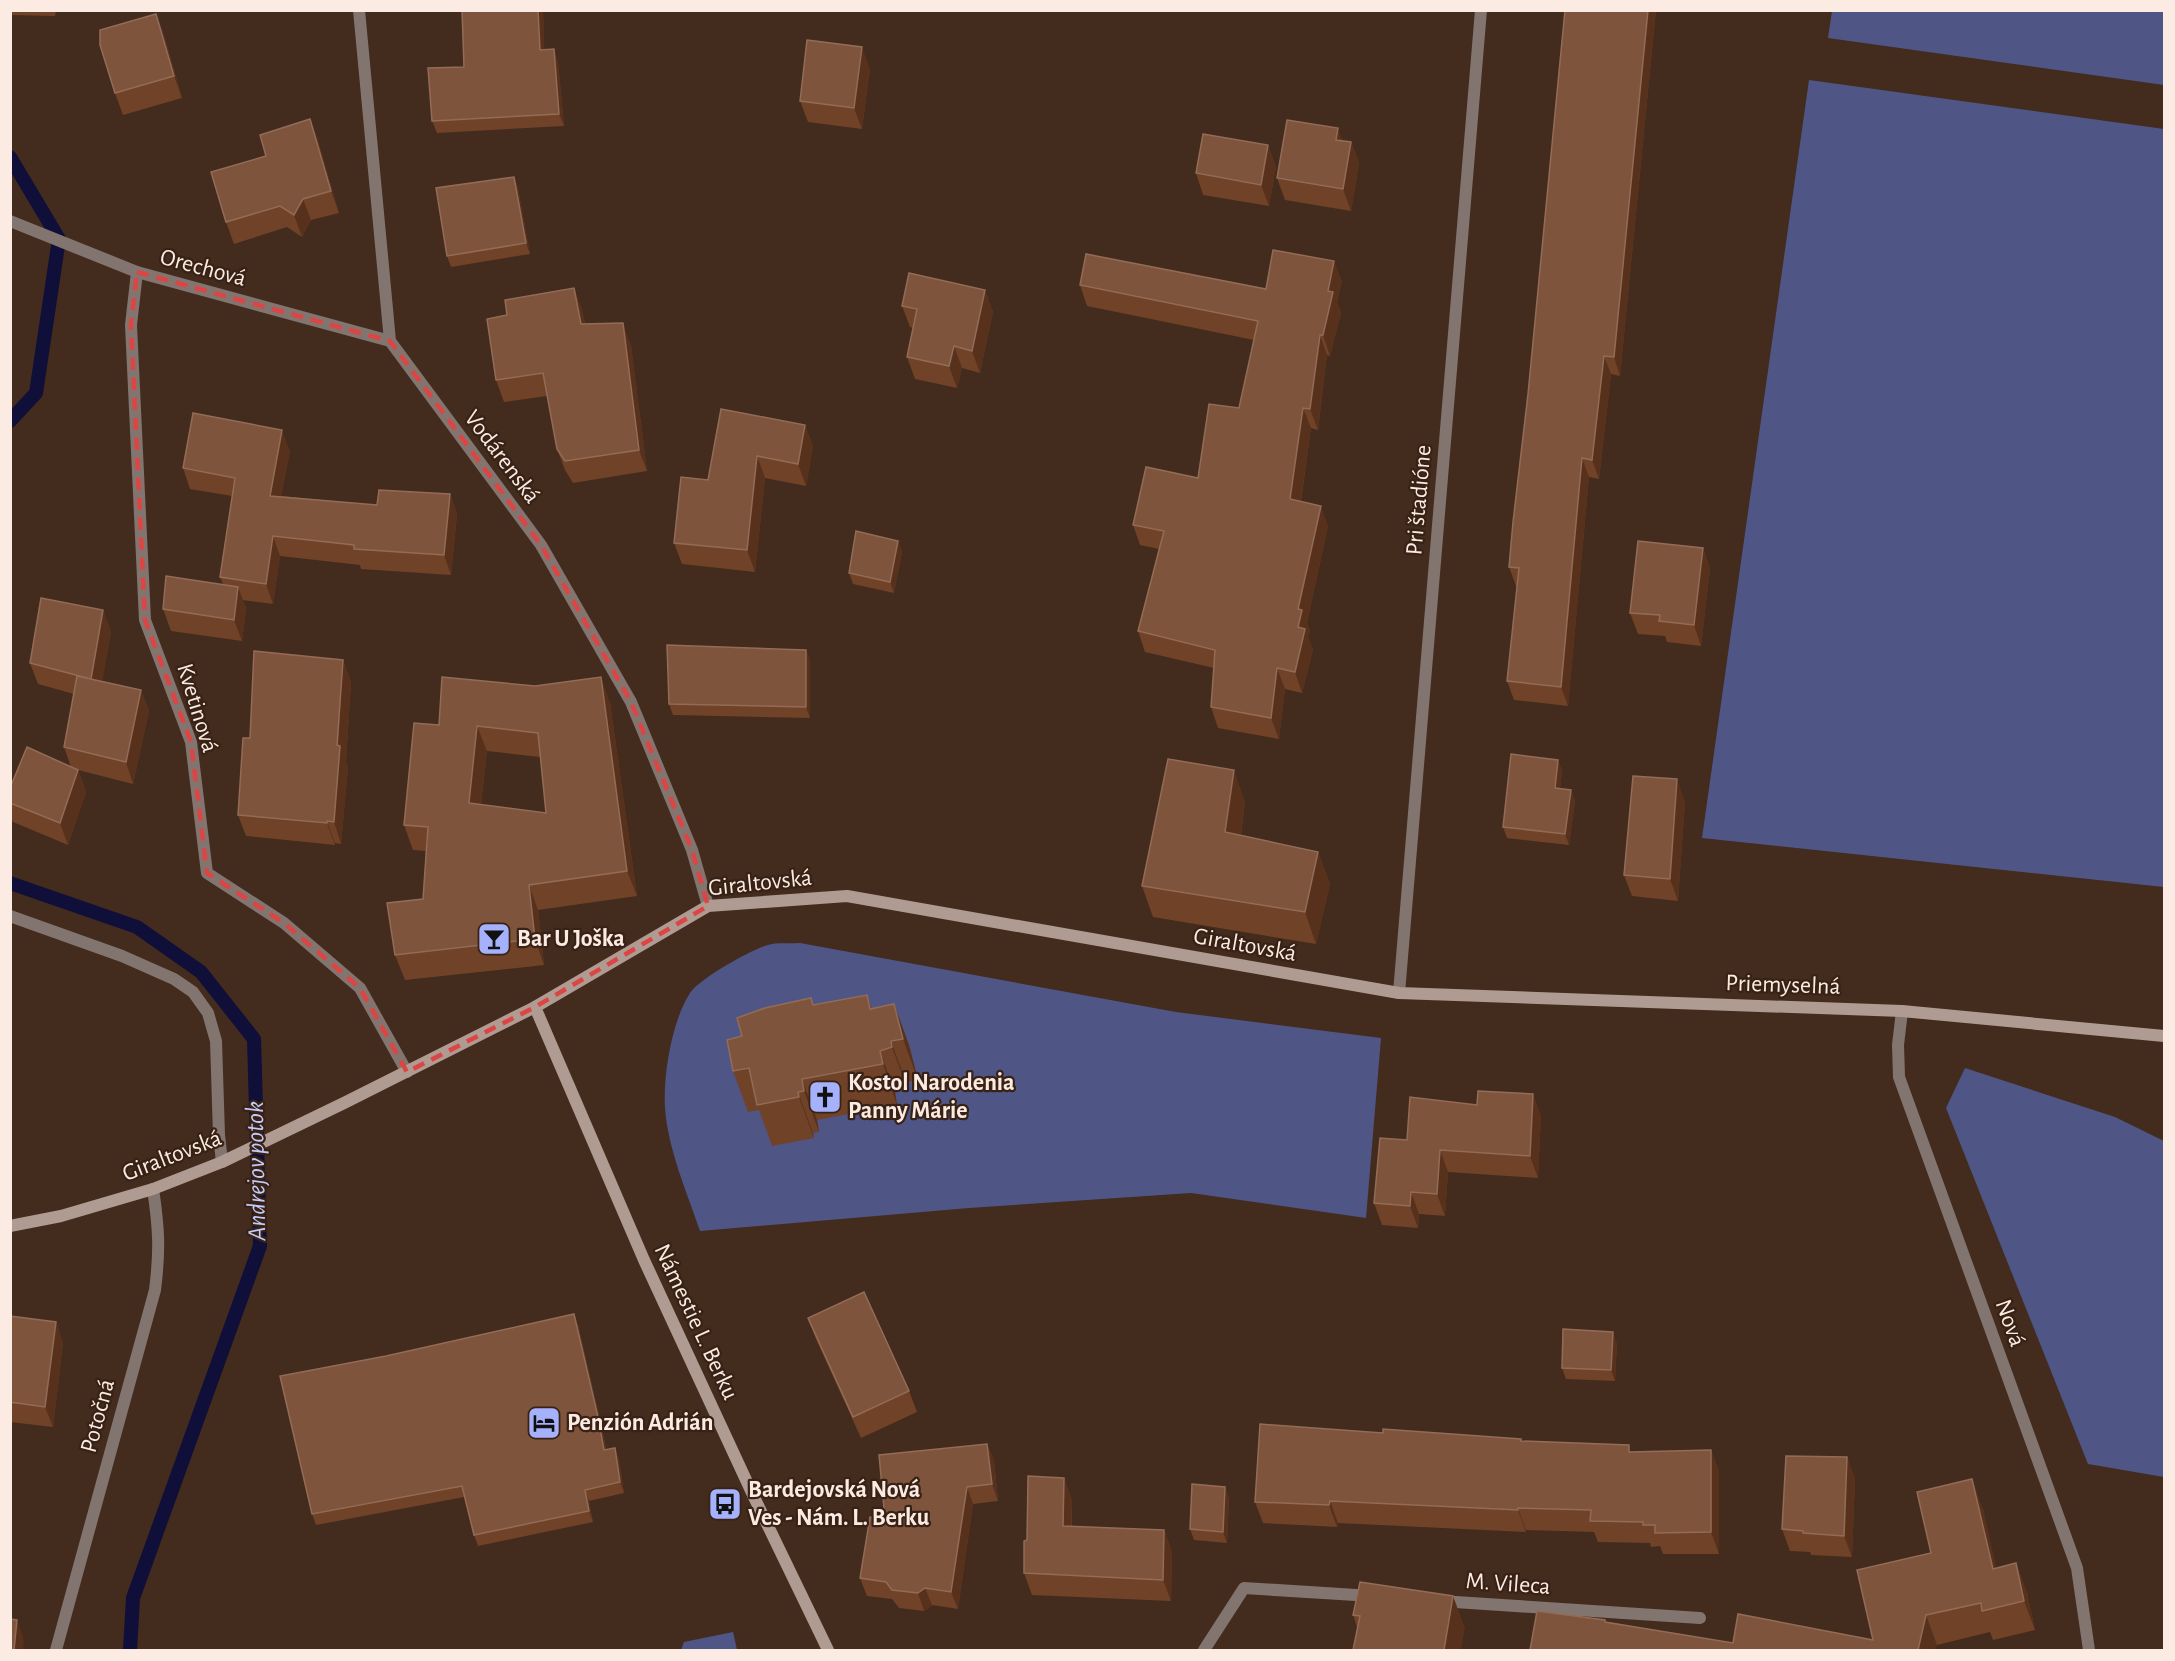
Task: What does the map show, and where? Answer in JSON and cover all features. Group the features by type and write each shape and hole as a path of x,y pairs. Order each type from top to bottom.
{"street":[{"path":"359,10 390,341"},
{"name":"Pri štadióne","path":"1399,993 1481,10"},
{"name":"Orechová","path":"13,222 137,272 390,341"},
{"name":"Kvetinová","path":"137,272 131,325 145,620 191,742 207,873 284,923 360,988 407,1072"},
{"name":"Vodárenská","path":"390,341 541,544 631,702 692,850 708,906"},
{"name":"Giraltovská","path":"10,1226 61,1216 153,1189 222,1162 535,1007 708,906 847,896 1399,993"},
{"path":"10,916 122,956 174,979 193,992 208,1013 216,1041 222,1162"},
{"name":"Priemyselná","path":"1399,993 1902,1011 2164,1036"},
{"name":"Námestie L. Berku","path":"535,1007 644,1260 828,1650"},
{"name":"Nová","path":"1902,1011 1898,1045 1899,1077 2077,1568 2090,1650"},
{"name":"Potočná","path":"56,1650 155,1290 160,1255 153,1189"},
{"path":"1204,1650 1244,1588 1385,1597"},
{"name":"M. Vileca","path":"1431,1600 1700,1618"}],"highlighted area":[{"path":"137,272 390,341 541,545 631,702 692,850 708,906 535,1007 407,1072 360,988 284,923 207,873 191,742 145,620 131,325"}],"shaded area":[{"path":"1832,11 2164,11 2164,85 1828,38"},
{"path":"1809,80 2164,129 2164,887 1702,838"},
{"path":"800,943 1176,1012 1381,1038 1366,1218 1191,1193 969,1208 700,1231 674,1155 665,1108 667,1064 678,1018 695,987 726,965 768,945"},
{"path":"1965,1068 2115,1117 2164,1141 2164,1477 2088,1464 1946,1108"},
{"path":"733,1632 737,1650 681,1650 684,1642"}],"building":[{"path":"462,10 538,10 540,50 554,49 559,114 432,121 428,68 464,67"},
{"path":"1565,10 1648,10 1614,357 1604,356 1592,460 1582,458 1561,687 1507,681 1519,568 1509,567"},
{"path":"156,14 174,76 115,93 100,45 100,30"},
{"path":"807,40 862,47 854,108 800,101"},
{"path":"310,119 331,191 303,199 294,215 280,206 226,222 211,172 266,156 260,135"},
{"path":"1287,120 1338,128 1336,140 1351,142 1343,189 1277,178"},
{"path":"1203,134 1268,145 1261,185 1196,173"},
{"path":"514,177 526,243 447,256 436,188"},
{"path":"1273,250 1334,261 1328,291 1333,292 1323,335 1320,335 1310,409 1303,408 1290,499 1321,506 1298,609 1302,610 1298,627 1305,629 1295,672 1277,668 1271,718 1211,707 1215,650 1138,631 1164,531 1133,525 1146,467 1198,478 1209,404 1239,408 1258,321 1080,285 1086,254 1266,289"},
{"path":"909,273 985,290 972,351 954,346 949,366 907,357 917,309 902,306"},
{"path":"574,288 581,324 623,323 639,450 565,461 557,449 543,373 496,380 487,319 507,315 505,300"},
{"path":"721,409 805,425 798,464 757,456 747,550 674,543 681,477 708,480"},
{"path":"193,413 282,430 270,496 377,505 379,490 450,494 444,555 354,549 354,545 273,536 266,584 220,577 235,478 183,468"},
{"path":"856,531 898,541 890,582 849,573"},
{"path":"1638,541 1703,548 1694,625 1659,621 1660,615 1630,613"},
{"path":"166,576 238,587 234,620 163,609"},
{"path":"41,598 103,610 91,679 30,663"},
{"path":"667,645 806,650 806,707 669,704"},
{"path":"254,651 343,660 334,822 238,815 243,738 250,738"},
{"path":"77,676 141,690 126,762 64,747"},
{"path":"442,677 535,686 601,677 627,871 529,885 535,939 395,955 387,903 423,899 428,827 404,825 414,723 439,725","holes":["477,726 538,733 546,813 469,803"]},
{"path":"27,747 78,770 60,823 10,803 10,788"},
{"path":"1511,754 1558,760 1555,788 1571,790 1565,834 1503,827"},
{"path":"1168,759 1234,770 1225,832 1318,852 1305,912 1142,886"},
{"path":"1633,776 1677,779 1670,879 1624,875"},
{"path":"867,995 870,1009 894,1004 903,1039 891,1041 892,1047 880,1051 883,1064 802,1079 804,1091 798,1092 799,1097 757,1105 749,1068 733,1071 727,1040 742,1036 737,1018 765,1008 811,998 813,1005"},
{"path":"1478,1091 1533,1094 1530,1156 1440,1150 1437,1194 1411,1192 1410,1206 1374,1203 1380,1138 1407,1140 1410,1097 1477,1105"},
{"path":"864,1292 909,1391 853,1417 808,1318"},
{"path":"574,1314 604,1450 615,1448 620,1482 585,1490 589,1511 474,1535 462,1486 312,1514 280,1376 386,1356"},
{"path":"10,1316 56,1322 45,1407 10,1402"},
{"path":"1563,1329 1613,1332 1611,1370 1562,1368"},
{"path":"1260,1424 1383,1433 1383,1429 1521,1439 1521,1441 1629,1445 1629,1452 1711,1450 1711,1532 1655,1533 1655,1525 1643,1525 1643,1522 1590,1521 1591,1510 1518,1508 1518,1510 1330,1501 1329,1505 1255,1502"},
{"path":"987,1444 992,1484 967,1487 951,1592 925,1588 918,1593 892,1590 886,1582 860,1578 870,1517 885,1519 879,1455"},
{"path":"1786,1456 1847,1457 1844,1536 1782,1529"},
{"path":"1028,1476 1064,1478 1063,1526 1164,1530 1163,1580 1024,1573"},
{"path":"1972,1479 1993,1569 2016,1563 2024,1601 1982,1611 1981,1603 1926,1615 1918,1650 1530,1650 1537,1611 1605,1620 1605,1622 1733,1643 1738,1614 1873,1640 1857,1570 1931,1553 1917,1492"},
{"path":"1192,1484 1225,1487 1223,1532 1190,1529"},
{"path":"1360,1582 1453,1596 1444,1650 1353,1650 1360,1616 1353,1615"},
{"path":"10,1619 17,1620 14,1650 10,1650"}],"waterway":[{"name":"Andrejov potok","path":"10,157 59,239 36,393 10,421"},
{"name":"Andrejov potok","path":"10,883 137,927 201,972 254,1039 260,1246 133,1598 130,1650"}],"place":[{"name":"Bar U Joška","path":"494,939"},
{"name":"Kostol Narodenia Panny Márie","path":"825,1097"},
{"name":"Penzión Adrián","path":"544,1423"},
{"name":"Bardejovská Nová Ves - Nám. L. Berku","path":"725,1504"}]}
